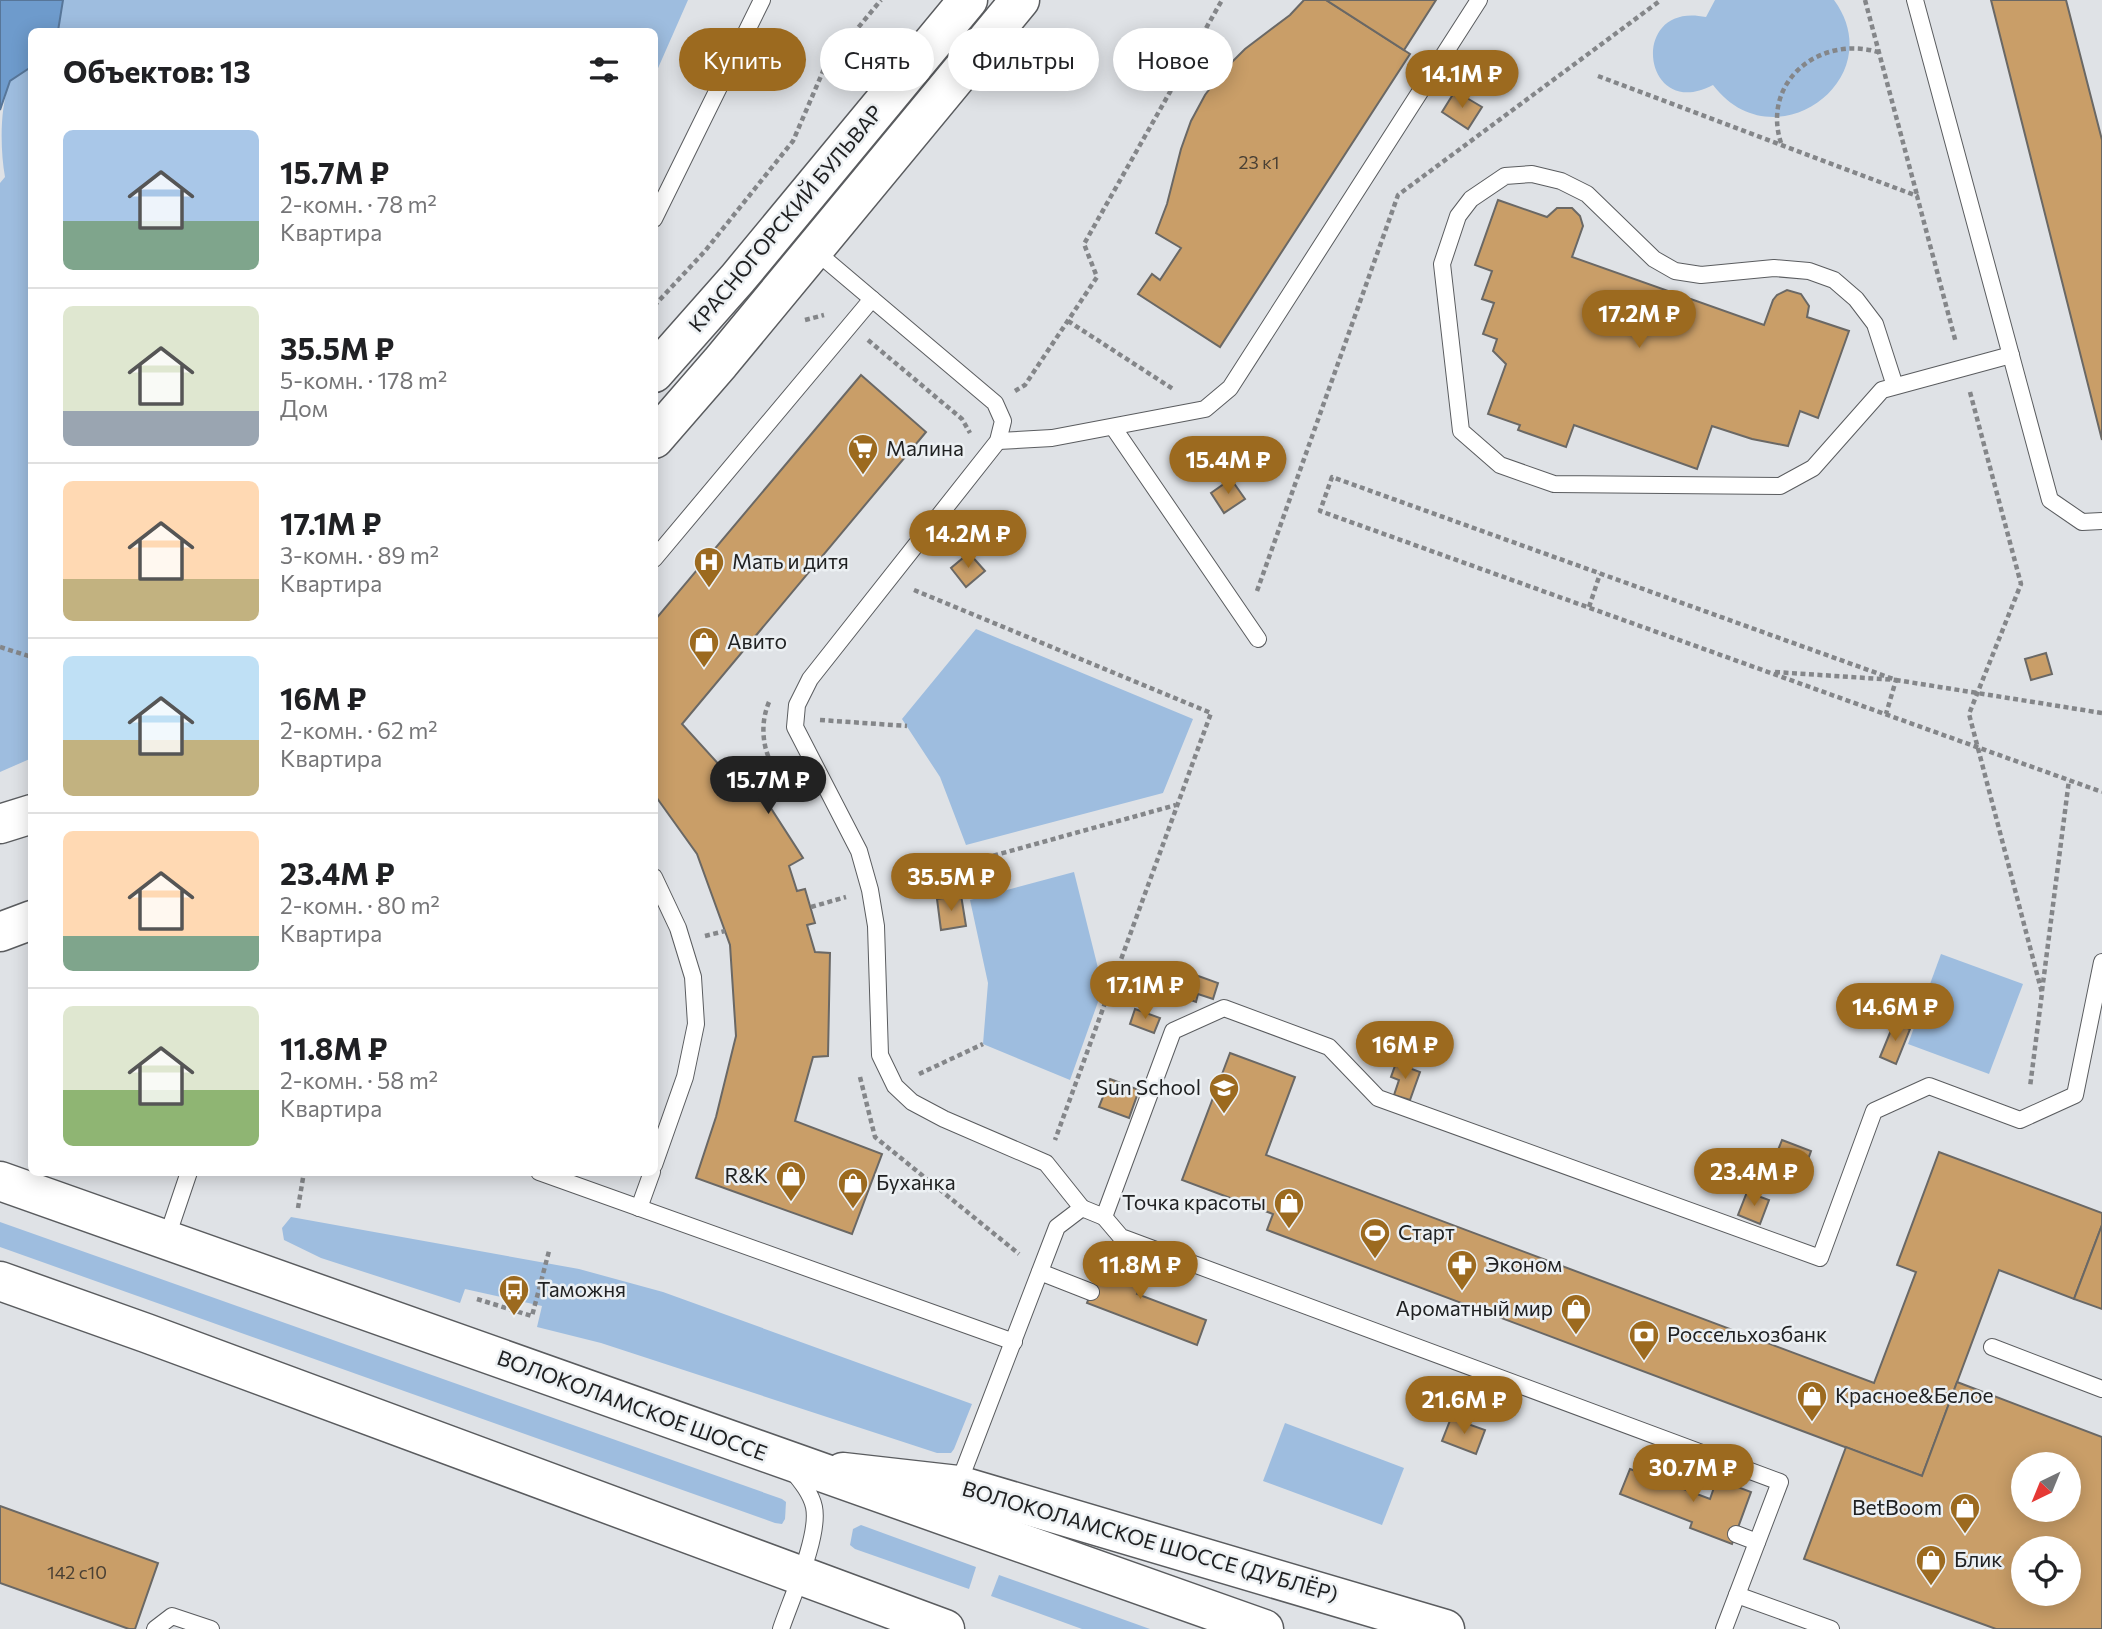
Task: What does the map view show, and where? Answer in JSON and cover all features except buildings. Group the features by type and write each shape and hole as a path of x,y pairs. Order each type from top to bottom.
{"main road":[{"name":"КРАСНОГОРСКИЙ БУЛЬВАР","path":"658,368 738,278 968,0"},
{"name":"КРАСНОГОРСКИЙ БУЛЬВАР","path":"658,434 1020,0"},
{"path":"0,824 28,815"},
{"path":"0,932 28,922"},
{"name":"ВОЛОКОЛАМСКОЕ ШОССЕ","path":"0,1181 1264,1629"},
{"path":"0,1281 945,1629"},
{"name":"ВОЛОКОЛАМСКОЕ ШОССЕ (ДУБЛЁР)","path":"797,1464 958,1485 1446,1629"}],"lane":[{"path":"658,211 762,0"},
{"path":"998,441 1052,438 1205,410 1230,388 1479,0"},
{"path":"1915,0 2050,500 2082,522 2102,521"},
{"path":"1895,386 1875,324 1856,299 1834,280 1809,271 1774,268 1701,275 1675,271 1654,259 1587,194 1561,181 1532,174 1505,176 1486,187 1471,199 1458,216 1442,264 1461,431 1500,465 1554,484 1780,486 1813,468 1882,390 2011,355"},
{"path":"825,236 872,299 995,403 1003,421 998,441 810,679 797,705 795,727 859,851 870,890 876,926 880,1055 895,1086 912,1102 944,1119 1046,1163 1082,1208 1104,1217 1121,1237 1780,1482 1724,1629"},
{"path":"658,554 872,299"},
{"path":"1113,427 1258,639"},
{"path":"658,886 678,928 693,977 696,1024 685,1077 658,1154"},
{"path":"1104,1217 1173,1031 1224,1008 1329,1047 1378,1098 1820,1258 1874,1111 1929,1086 2020,1120 2075,1095 2102,962"},
{"path":"166,1240 188,1176"},
{"path":"639,1208 651,1176"},
{"path":"575,1179 639,1208 1014,1342"},
{"path":"958,1485 1057,1227 1082,1208"},
{"path":"1040,1272 1091,1292"},
{"path":"1992,1347 2102,1389"},
{"path":"781,1629 815,1527 814,1505 802,1482 797,1464"},
{"path":"1736,1534 1757,1542"},
{"path":"1737,1595 1830,1629"},
{"path":"155,1629 172,1616 211,1629"}],"path":[{"path":"658,302 705,251 793,141 824,69 881,0"},
{"path":"995,403 1025,385 1097,277 1084,244 1222,0"},
{"path":"1246,621 1398,195 1661,0"},
{"path":"1865,0 2021,584 1969,715 2042,993"},
{"path":"1781,144 1777,122 1779,107 1783,93 1799,69 1823,53 1837,49 1859,48 1879,53"},
{"path":"1598,76 1917,196"},
{"path":"793,323 834,313 962,419 971,434 971,443"},
{"path":"1068,321 1205,410"},
{"path":"1896,680 1332,477 1320,511 2102,792"},
{"path":"1589,607 1600,574"},
{"path":"889,579 1211,713 1046,1163"},
{"path":"0,647 28,656"},
{"path":"1767,671 1896,680 2102,713"},
{"path":"1886,714 1896,680"},
{"path":"770,700 763,716 764,742 774,767 803,804"},
{"path":"763,716 907,726"},
{"path":"2027,1117 2069,780"},
{"path":"811,907 1177,804"},
{"path":"842,885 848,908"},
{"path":"865,1100 983,1044"},
{"path":"860,1073 875,1137 1040,1272"},
{"path":"298,1208 303,1176"},
{"path":"477,1299 533,1317 549,1251"}],"shaded area":[{"path":"0,0 63,0 58,28 28,28 28,69 10,81 0,110"},
{"path":"63,0 688,0 658,68 658,28 59,28"},
{"path":"1715,0 1834,0 1848,30 1848,58 1837,83 1818,102 1793,114 1766,117 1738,108 1713,85 1689,92 1671,88 1659,76 1653,59 1655,41 1664,26 1681,17 1706,17"},
{"path":"28,69 28,760 0,772 0,183 5,177 2,154 4,105 9,83"},
{"path":"976,629 1193,719 1163,793 966,845 940,777 902,719"},
{"path":"1074,872 1103,988 1070,1080 983,1044 988,983 970,900"},
{"path":"1941,954 2023,984 1989,1074 1908,1044"},
{"path":"291,1217 579,1269 663,1292 972,1404 954,1449 951,1453 937,1453 601,1343 537,1327 542,1306 465,1289 460,1303 321,1258 284,1240 282,1228"},
{"path":"0,1222 782,1499 786,1502 785,1519 782,1524 775,1523 0,1247"},
{"path":"1285,1423 1404,1468 1382,1525 1263,1481"},
{"path":"861,1525 976,1567 969,1589 855,1549 850,1545 853,1529"},
{"path":"999,1575 1150,1629 1082,1629 991,1596"}],"place":[{"name":"Малина","path":"863,476"},
{"name":"Мать и дитя","path":"709,589"},
{"name":"Авито","path":"704,669"},
{"name":"Sun School","path":"1224,1115"},
{"name":"R&K","path":"791,1203"},
{"name":"Буханка","path":"853,1210"},
{"name":"Точка красоты","path":"1289,1230"},
{"name":"Старт","path":"1375,1260"},
{"name":"Эконом","path":"1462,1292"},
{"name":"Таможня","path":"514,1317"},
{"name":"Ароматный мир","path":"1576,1336"},
{"name":"Россельхозбанк","path":"1644,1362"},
{"name":"Красное&Белое","path":"1812,1423"},
{"name":"BetBoom","path":"1965,1535"},
{"name":"Блик","path":"1931,1587"}]}
